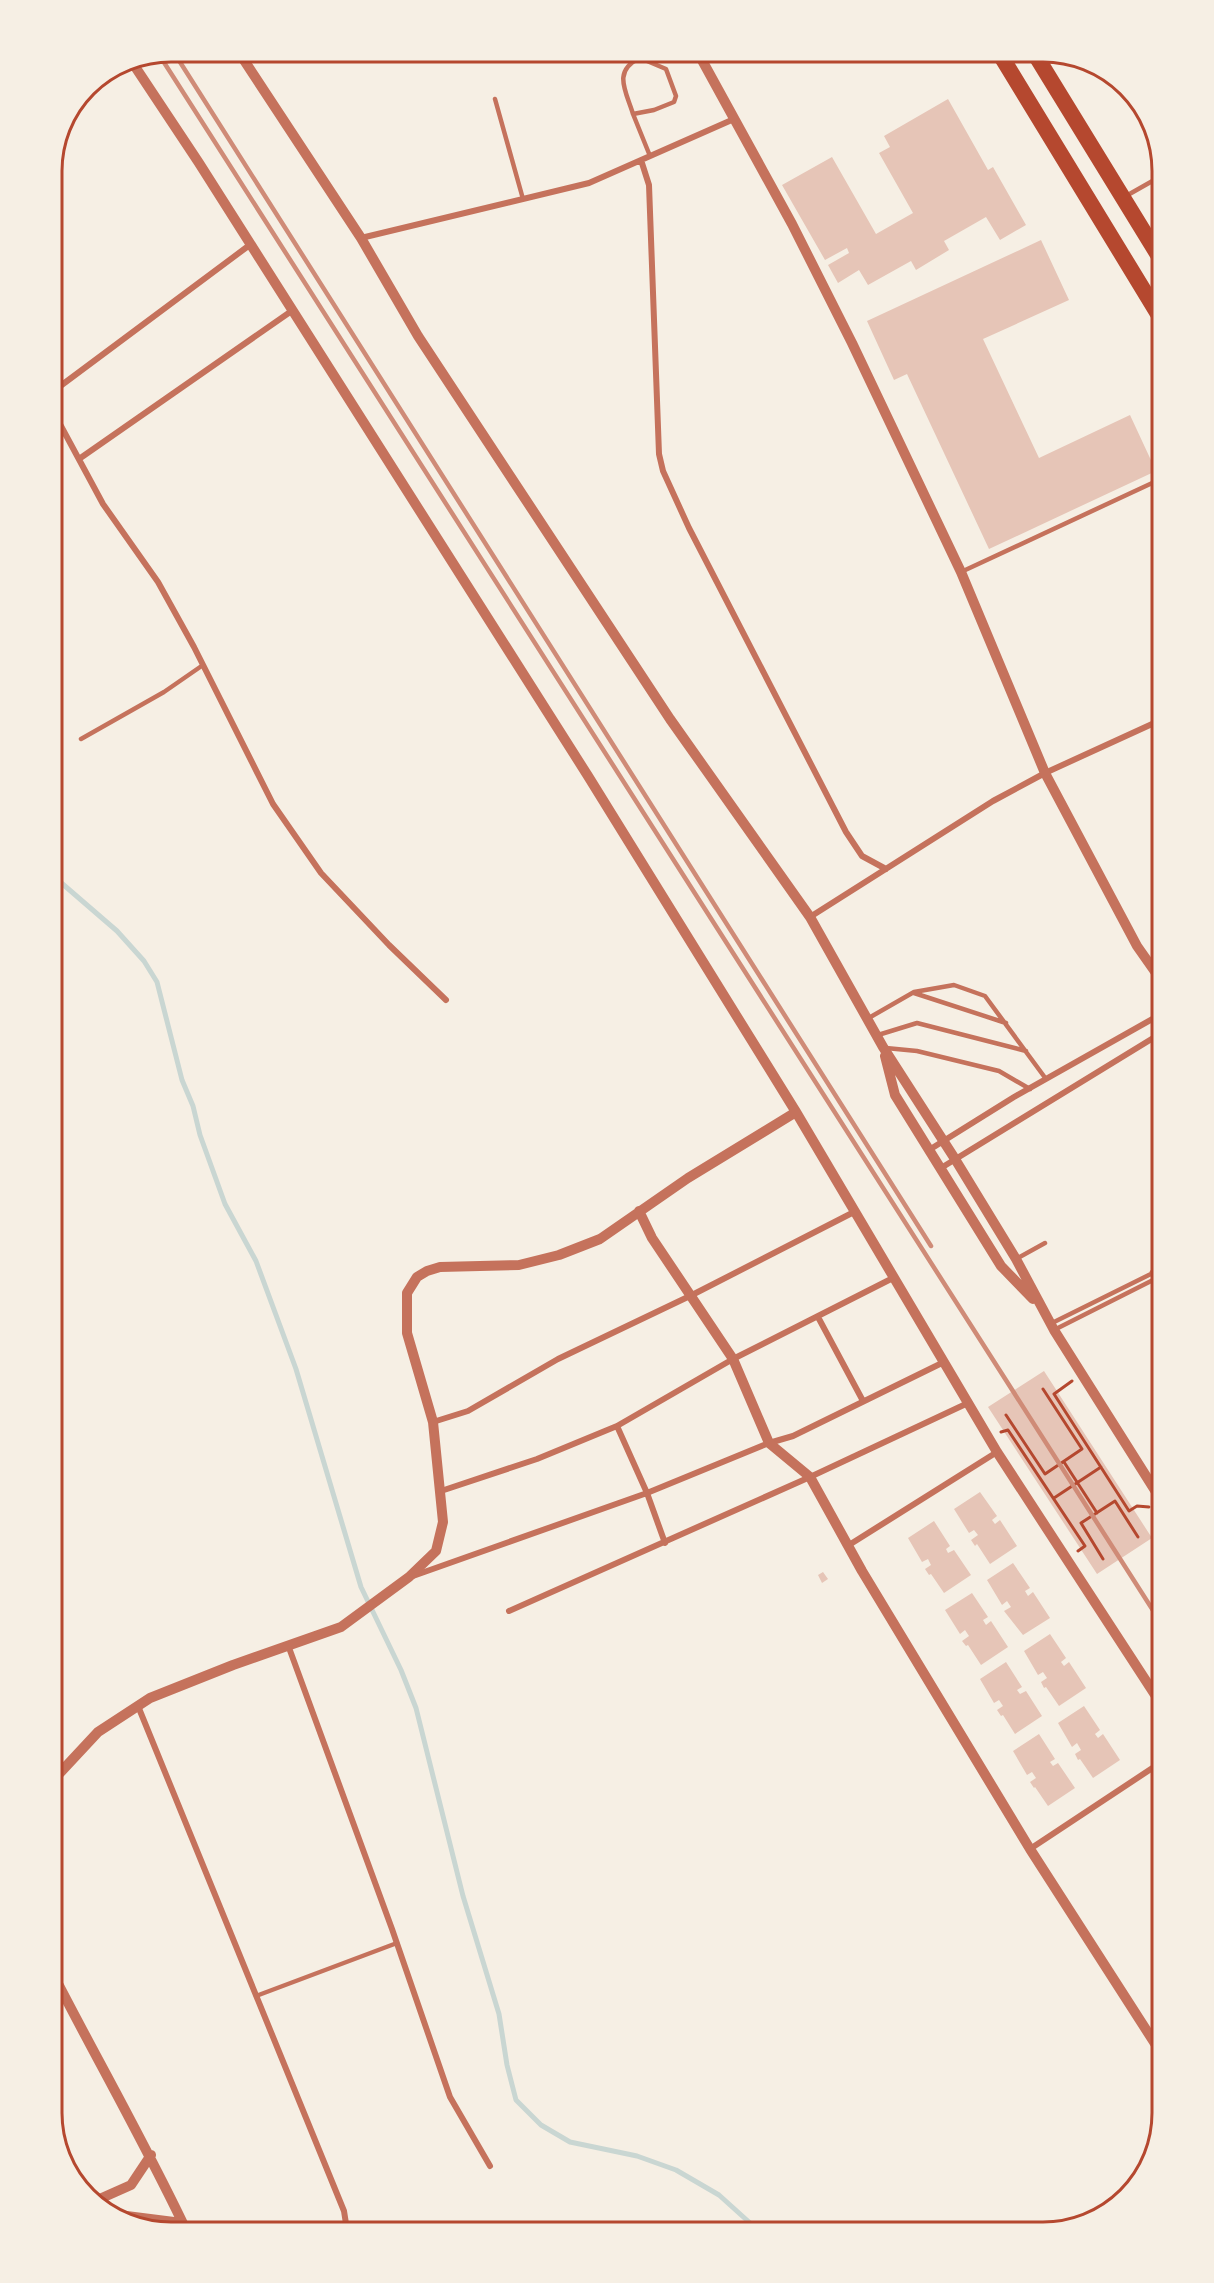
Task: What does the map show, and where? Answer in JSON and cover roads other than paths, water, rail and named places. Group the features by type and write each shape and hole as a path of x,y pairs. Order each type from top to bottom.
{"highway":[{"path":"1005,62 1152,304"},
{"path":"1040,62 1152,244"}],"street":[{"path":"246,62 361,238 418,336 670,718 810,917 876,1036 1016,1259 1052,1327 1152,1493"},
{"path":"703,62 792,224 852,343 961,572 1045,773 1137,946 1152,967"},
{"path":"135,67 251,244 588,776 795,1112 988,1436 1152,1690"},
{"path":"361,238 589,183 734,119"},
{"path":"641,160 649,185 659,454 663,471 688,528 846,832 862,856 886,869"},
{"path":"62,385 251,244"},
{"path":"79,459 293,310"},
{"path":"62,428 103,504 158,582 273,804 321,873 389,945 446,1000"},
{"path":"810,917 993,801 1045,773 1152,723"},
{"path":"929,1150 1046,1079 1152,1019"},
{"path":"941,1168 1152,1039"},
{"path":"883,1047 895,1095 1001,1266 1042,1309"},
{"path":"62,1771 98,1732 150,1698 341,1627 409,1577 436,1551 443,1522 434,1422 407,1333 407,1293 417,1277 427,1270 440,1267 519,1264 559,1255 600,1239 688,1178 795,1112"},
{"path":"639,1211 652,1238 733,1359 769,1443 810,1477 868,1580 1030,1849 1152,2039"},
{"path":"434,1422 468,1411 558,1359 692,1295 854,1212"},
{"path":"441,1491 537,1459 617,1426 733,1359 893,1278"},
{"path":"818,1317 863,1401"},
{"path":"409,1577 647,1493 769,1443 793,1436 944,1362"},
{"path":"509,1611 665,1543 968,1403"},
{"path":"617,1426 647,1493 665,1543"},
{"path":"849,1545 998,1452"},
{"path":"288,1645 397,1942 450,2097 490,2166"},
{"path":"138,1706 344,2211 346,2221"},
{"path":"1030,1849 1152,1768"},
{"path":"62,1991 151,2155 182,2221"},
{"path":"102,2198 130,2185 151,2155"}],"lane":[{"path":"633,62 628,64 623,72 633,114 650,156"},
{"path":"633,114 654,110 674,102 676,96 666,69 651,62"},
{"path":"495,99 523,199"},
{"path":"1124,197 1152,181"},
{"path":"961,572 1152,483"},
{"path":"81,740 164,692 203,666"},
{"path":"867,1019 914,992 954,985 985,996 1046,1079"},
{"path":"914,992 1006,1023"},
{"path":"876,1036 917,1023 1026,1051"},
{"path":"883,1047 917,1051 999,1071 1030,1089"},
{"path":"1016,1259 1045,1244"},
{"path":"1149,1278 1152,1274"},
{"path":"1052,1327 1152,1276"},
{"path":"256,1996 397,1942"}],"waterway":[{"path":"62,884 117,931 144,961 157,982 182,1080 193,1106 200,1135 225,1204 256,1261 296,1369 361,1587 401,1670 416,1708 463,1896 499,2014 507,2065 516,2100 541,2125 570,2142 637,2156 676,2170 719,2195 749,2222"}],"railway":[{"path":"164,62 1152,1609"},
{"path":"180,62 931,1246"}]}
